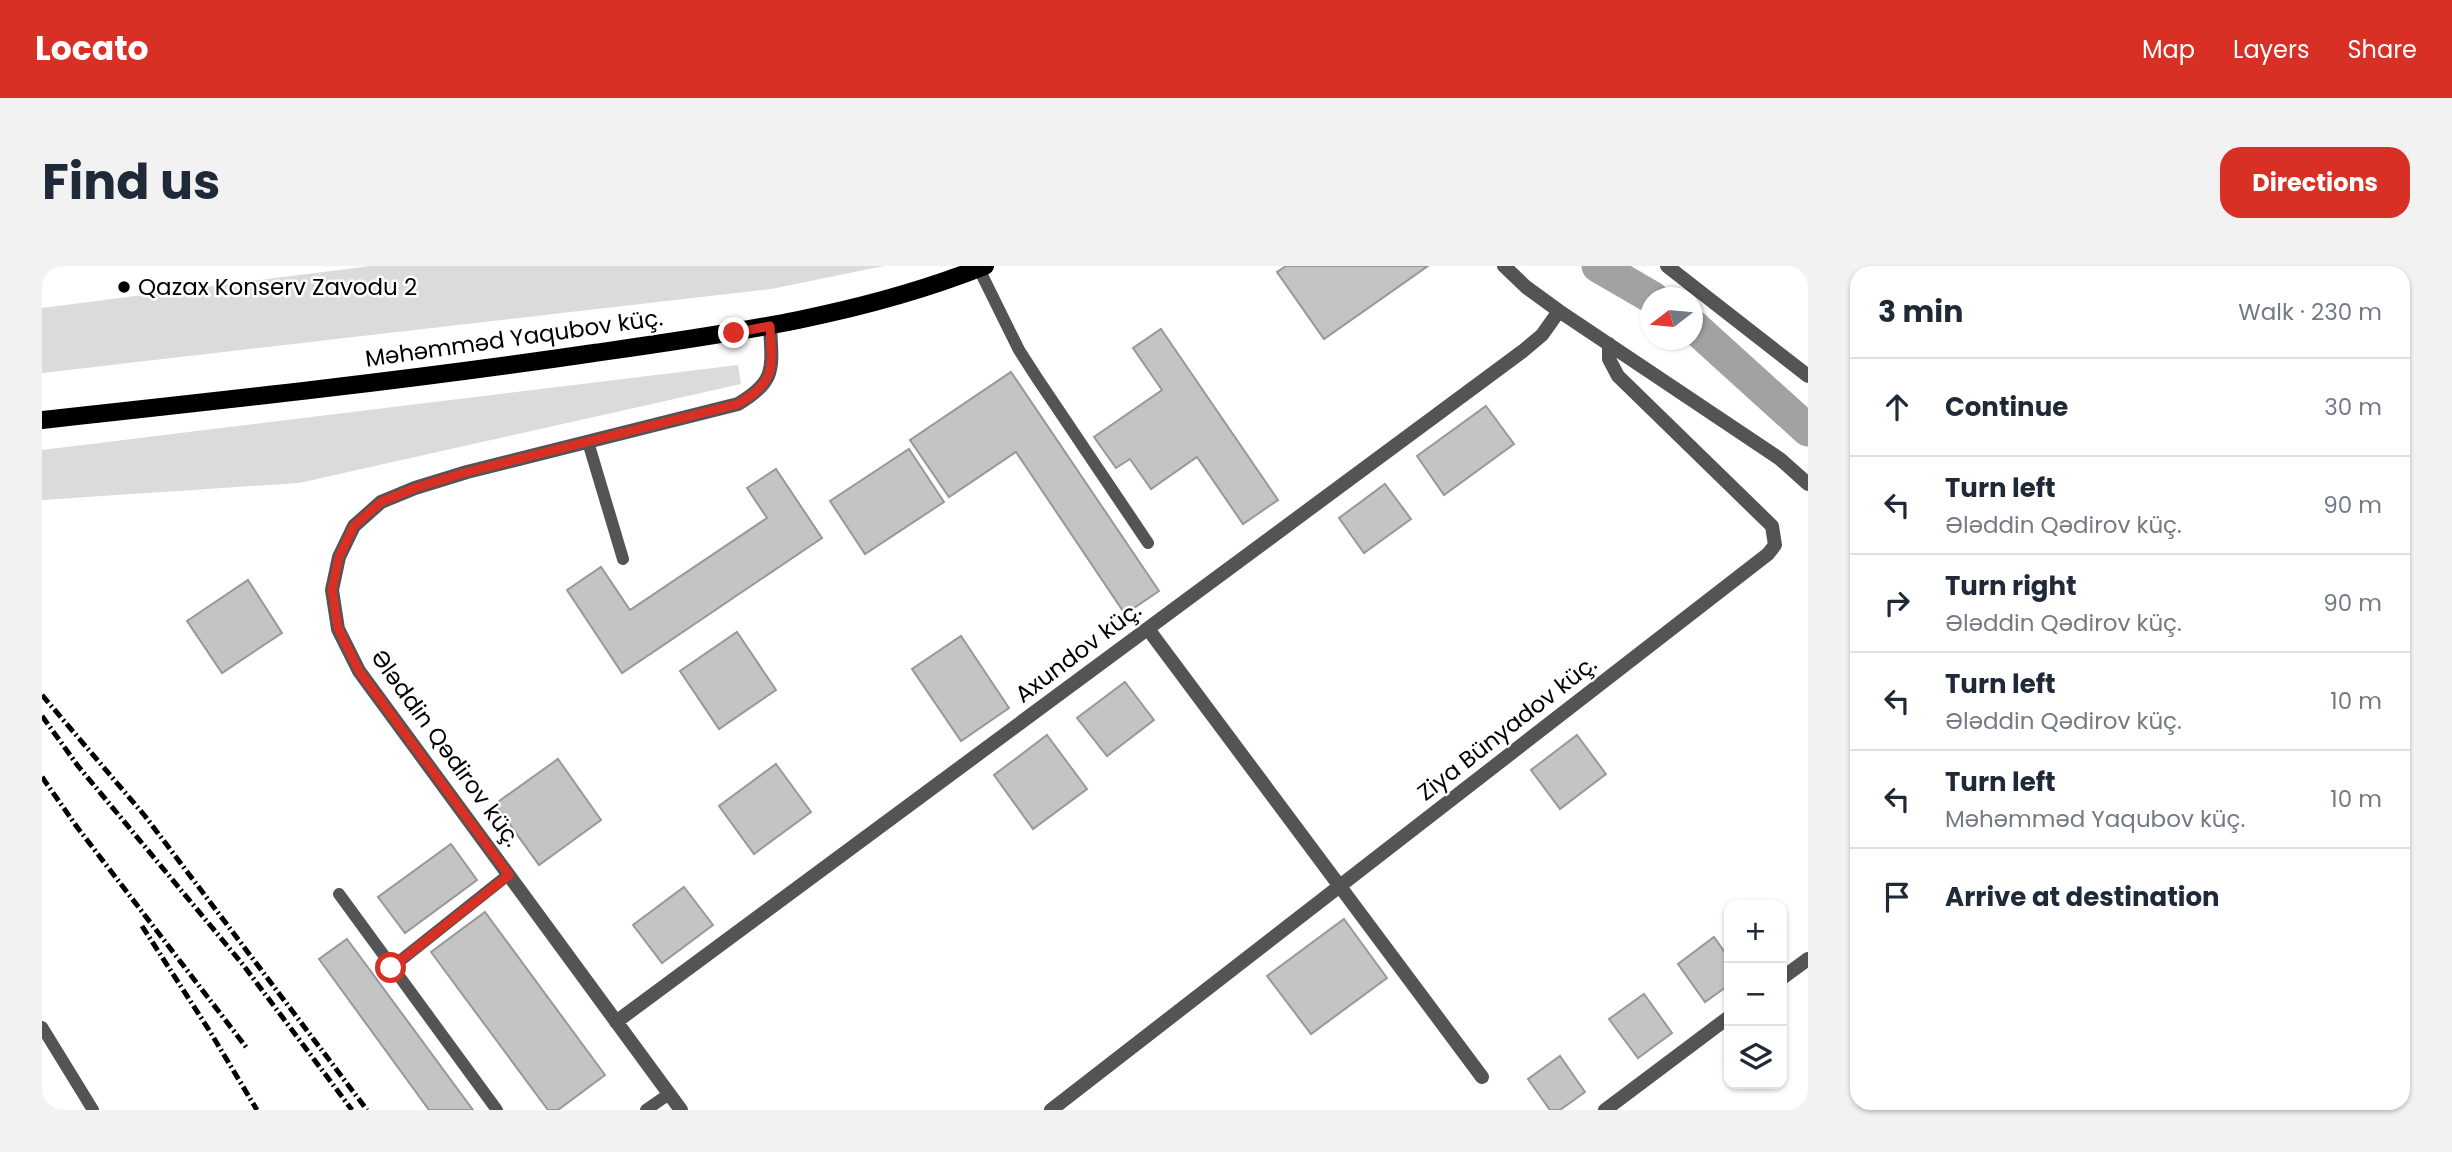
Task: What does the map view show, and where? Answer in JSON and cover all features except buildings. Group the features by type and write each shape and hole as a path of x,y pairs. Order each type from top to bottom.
{"main road":[{"name":"Məhəmməd Yaqubov küç.","path":"42,420 433,376 770,326 871,303 982,267"}],"street":[{"path":"1504,266 1526,287 1559,311 1780,459 1808,484"},
{"path":"1667,266 1808,376"},
{"name":"Axundov küç.","path":"617,1022 1523,351 1542,335 1559,311"},
{"name":"Ələddin Qədirov küç.","path":"681,1110 359,671 338,628 332,590 339,557 354,526 381,502 467,472 738,404 756,394 766,383 772,366 770,326"},
{"name":"Ziya Bünyadov küç.","path":"1051,1110 1768,554 1775,545 1772,526 1618,376 1609,359 1609,344"},
{"path":"1148,629 1482,1077"},
{"path":"1787,974 1808,959"},
{"path":"1605,1110 1724,1021"}],"lane":[{"path":"982,267 1019,349 1148,543"},
{"path":"588,442 623,559"},
{"path":"391,968 509,875"},
{"path":"339,894 497,1110"},
{"path":"42,1027 93,1110"},
{"path":"646,1110 669,1094"}],"shaded area":[{"path":"370,266 884,266 771,289 42,373 42,308"},
{"path":"738,365 741,384 299,483 42,500 42,450"}],"waterway":[{"path":"1598,266 1640,290"},
{"path":"1703,335 1808,430"}],"railway":[{"path":"42,695 145,816 367,1110"},
{"path":"42,716 78,766 244,966 352,1110"},
{"path":"42,777 77,827 246,1047"},
{"path":"142,926 257,1110"}],"place":[{"name":"Qazax Konserv Zavodu 2","path":"124,287"}],"route":[{"path":"391,968 509,875 359,671 338,628 332,590 339,557 354,526 381,502 415,488 467,472 738,404 756,394 766,383 772,366 770,326 734,333"}]}
